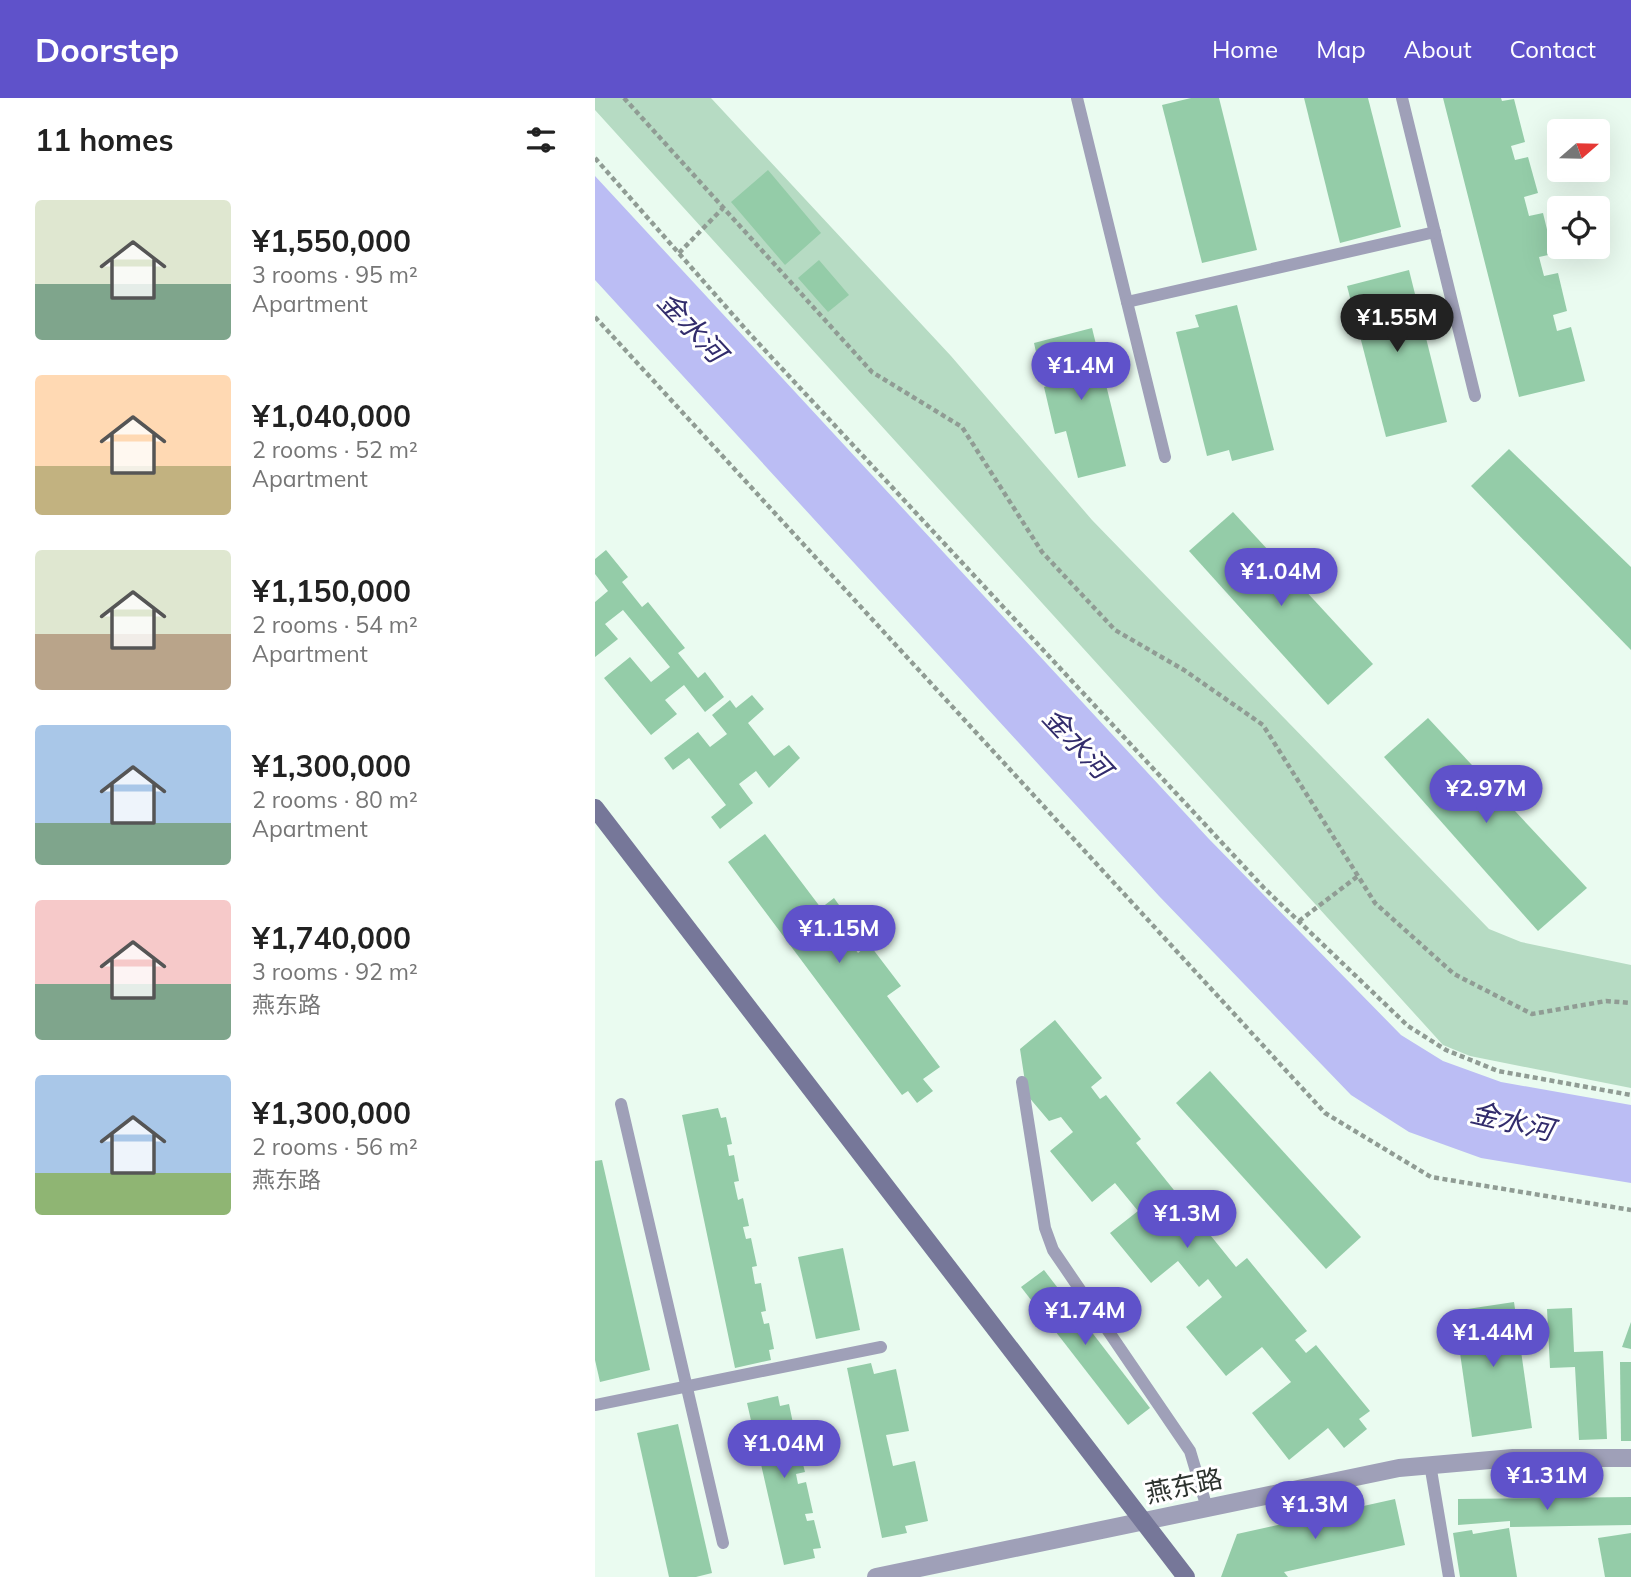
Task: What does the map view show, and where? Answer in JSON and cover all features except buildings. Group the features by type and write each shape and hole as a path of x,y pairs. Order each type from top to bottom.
{"street":[{"path":"595,808 1186,1577"},
{"name":"燕东路","path":"876,1577 1399,1468 1513,1458 1631,1458"}],"lane":[{"path":"1077,98 1165,457"},
{"path":"1402,98 1475,396"},
{"path":"1127,302 1435,232"},
{"path":"1022,1082 1045,1228 1053,1250 1190,1451 1197,1465 1207,1508"},
{"path":"621,1104 723,1544"},
{"path":"595,1405 881,1348"},
{"path":"1430,1464 1449,1577"}],"path":[{"path":"624,98 871,372 962,427 1042,552 1115,630 1184,670 1263,725 1375,904 1454,974 1532,1014 1606,1001 1631,1003"},
{"path":"595,158 679,253 1245,868 1408,1026 1446,1050 1498,1071 1631,1095"},
{"path":"679,253 723,208"},
{"path":"595,317 1325,1113 1431,1177 1631,1210"},
{"path":"1299,922 1358,876"}],"green space":[{"path":"595,98 711,98 951,356 1092,520 1489,929 1521,942 1631,965 1631,1088 1470,1056 1443,1045 595,110"}],"water":[{"name":"金水河","path":"595,176 1209,839 1401,1035 1443,1061 1501,1082 1631,1105 1631,1183 1481,1158 1409,1132 1351,1095 1159,896 595,280"}]}
